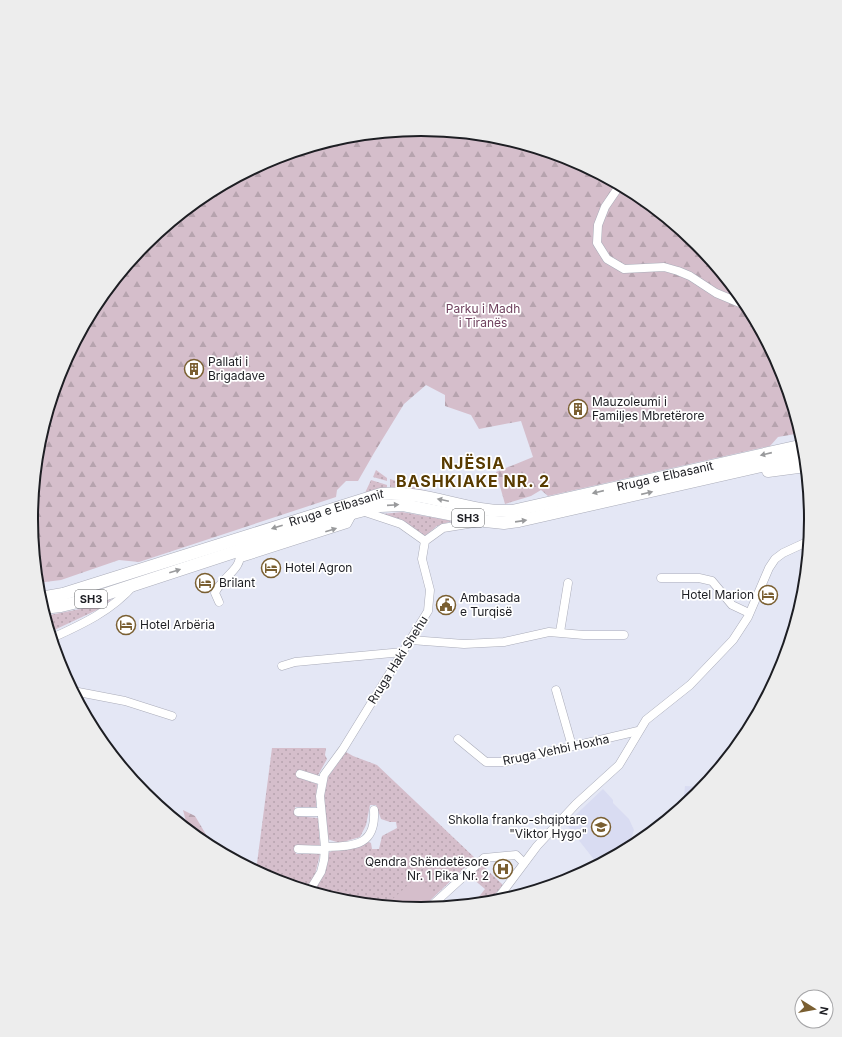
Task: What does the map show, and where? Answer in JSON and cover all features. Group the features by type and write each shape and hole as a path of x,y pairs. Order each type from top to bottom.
{"main road":[{"name":"Rruga e Elbasanit","path":"46,597 89,586 381,494 397,493 417,495 485,510 512,511 797,446"},
{"name":"Rruga e Elbasanit","path":"48,607 80,602 137,582 240,555 357,512 380,506 413,505 485,521 504,523 535,519 799,457"},
{"path":"749,470 781,470 801,467"},
{"path":"44,589 89,586"}],"street":[{"path":"617,190 605,207 598,225 597,243 607,259 624,269 664,267 678,271 690,276 716,293 736,301"},
{"path":"357,512 401,524 425,541 443,528 485,521"},
{"name":"Rruga Haki Shehu","path":"322,781 324,775 343,749 425,619 430,602 430,590 422,560 425,541"},
{"path":"502,892 537,846 576,804 618,765 646,720 676,698 733,640 749,613 769,568 775,559 783,553 803,544"},
{"path":"219,602 215,592 225,577 236,568 240,555"},
{"path":"661,578 706,579 717,586 732,605 749,613"},
{"path":"56,636 109,609 124,597 137,582"},
{"path":"560,632 568,583"},
{"path":"411,640 442,644 504,642 549,632 584,635 624,635"},
{"path":"282,666 295,662 403,652"},
{"path":"556,690 572,746"},
{"path":"79,692 125,701 172,716"},
{"name":"Rruga Vehbi Hoxha","path":"458,739 481,759 495,762 505,762 638,731"},
{"path":"300,774 322,781 320,796 325,849 321,872 313,885"},
{"path":"298,849 325,849 359,843 366,839 374,828 374,810"},
{"path":"298,812 321,812"},
{"path":"436,901 484,858 516,855 524,863"}],"shaded area":[{"path":"685,786 694,787 692,789 684,797"},
{"name":"Shkolla franko-shqiptare \"Viktor Hygo\"","path":"603,789 613,800 613,803 629,819 634,830 631,839 594,860 566,824"}],"green space":[{"name":"Parku i Madh i Tiranës","path":"396,136 446,136 496,143 544,156 568,165 590,175 634,200 674,231 709,266 725,285 753,327 765,349 784,395 795,434 778,437 770,446 548,496 541,490 531,496 505,504 496,472 533,457 521,421 479,429 471,415 445,406 445,395 426,385 404,404 358,481 346,481 337,490 336,497 139,562 119,560 61,580 43,582 38,518 41,469 45,444 58,395 77,349 89,327 117,285 133,266 168,231 208,200 252,175 274,165 298,156 346,143"},
{"path":"376,470 387,478 387,481 373,477"},
{"path":"390,479 432,493 390,490"},
{"path":"371,480 387,485 387,490 364,495"},
{"path":"402,512 452,521 437,526 425,536 399,519 382,514"},
{"path":"112,599 99,609 54,630 50,615 80,609"},
{"path":"272,748 326,748 325,755 327,759 317,777 299,771 297,777 317,784 316,807 295,807 296,816 318,818 320,845 295,845 296,854 320,854 315,875 309,884 257,864"},
{"path":"346,752 377,765 475,858 429,902 396,901 371,898 346,894 317,887 322,877 328,853 334,850 368,842 371,843 372,849 379,849 382,836 397,828 396,822 381,819 376,805 370,805 366,825 360,837 340,843 327,839 323,793 328,777"},
{"path":"183,810 195,816 207,836 188,822 186,820"},
{"path":"481,864 503,885 495,894 479,897 485,889 472,878 468,881 465,877"},
{"path":"418,876 434,894 425,902 391,900"}],"place":[{"name":"Pallati i Brigadave","path":"194,369"},
{"name":"Mauzoleumi i Familjes Mbretërore","path":"578,409"},
{"name":"Hotel Agron","path":"271,568"},
{"name":"Brilant","path":"205,583"},
{"name":"Hotel Marion","path":"768,595"},
{"name":"Ambasada e Turqisë","path":"446,605"},
{"name":"Hotel Arbëria","path":"126,625"},
{"name":"Shkolla franko-shqiptare \"Viktor Hygo\"","path":"601,827"},
{"name":"Qendra Shëndetësore Nr. 1 Pika Nr. 2","path":"503,869"}],"district":[{"name":"NJËSIA BASHKIAKE NR. 2","path":"473,472"}]}
